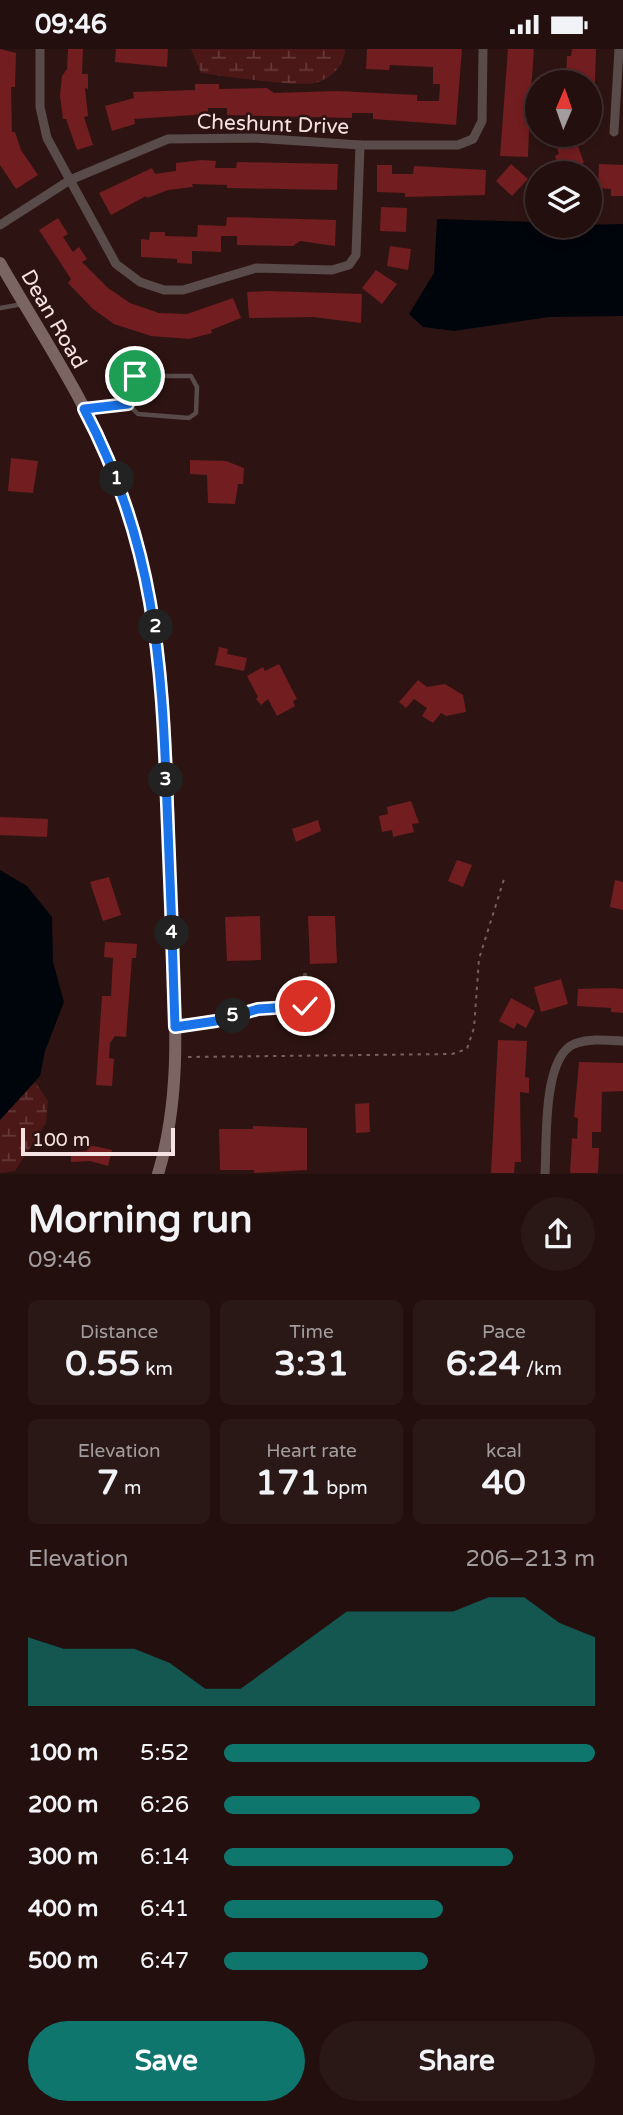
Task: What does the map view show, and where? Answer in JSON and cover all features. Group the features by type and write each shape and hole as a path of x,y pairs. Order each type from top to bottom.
{"main road":[{"name":"Dean Road","path":"0,263 84,409 106,454 127,508 145,568 157,630 164,709 176,1057 170,1123 158,1174"}],"street":[{"path":"40,49 40,107 47,138 116,264 140,282 164,291 183,290 256,268 332,270 349,265 356,255 360,145"},
{"name":"Cheshunt Drive","path":"0,225 70,180 168,139 253,138 360,145 458,145 473,139 482,121 483,49"},
{"path":"614,132 619,49"},
{"path":"545,1174 551,1085 556,1062 571,1045 589,1040 623,1041"}],"lane":[{"path":"0,308 24,304"},
{"path":"84,409 128,404 146,417 189,418 196,413 197,387 191,376 135,376 131,379 128,404"},
{"path":"175,1027 216,1021 258,1009 305,1006 305,975"}],"path":[{"path":"176,1057 452,1054 467,1049 474,1028 479,958 504,879"}],"green space":[{"path":"191,49 345,49 340,66 332,75 315,83 293,84 201,73"},
{"path":"35,1082 48,1101 46,1123 15,1171 0,1173 0,1120"}],"shaded area":[{"path":"437,219 525,222 525,238 602,238 602,224 623,224 623,316 549,317 454,331 423,327 409,314 434,273"},
{"path":"0,870 27,886 52,917 53,962 64,1002 45,1051 40,1076 0,1120"}],"building":[{"path":"0,49 16,53 15,87 11,87 12,132 15,132 21,150 38,175 16,189 0,165"},
{"path":"68,49 83,49 82,74 88,74 88,89 85,88 88,116 84,117 93,145 77,150 66,119 63,119 60,96 62,76 67,69"},
{"path":"116,49 168,49 167,67 115,62"},
{"path":"367,49 462,49 456,125 373,119 373,113 352,113 352,118 227,115 227,108 208,108 208,114 134,119 135,124 112,131 105,106 134,98 133,92 195,90 195,84 219,84 219,89 267,88 274,93 337,91 417,95 417,101 439,101 440,84 433,84 433,67 390,65 389,70 366,69"},
{"path":"508,49 534,49 532,70 525,70 525,147 528,147 528,157 500,156"},
{"path":"572,49 596,49 595,70 566,70 567,56 571,56"},
{"path":"557,147 578,147 583,161 557,161 555,156 559,154"},
{"path":"216,161 215,168 236,168 237,162 338,164 337,190 227,188 227,185 192,184 193,187 168,190 147,198 146,196 111,215 99,193 152,168 155,174 176,171 176,163"},
{"path":"511,164 525,176 525,182 512,196 496,181"},
{"path":"602,164 623,165 623,196 611,196 611,189 602,188"},
{"path":"377,165 392,165 392,174 413,174 414,166 486,170 485,195 405,197 405,193 377,192"},
{"path":"381,207 407,208 406,232 380,231"},
{"path":"227,217 336,220 335,246 300,241 293,246 237,245 237,236 221,236 221,252 192,251 192,264 177,263 177,259 141,257 141,239 149,240 150,232 165,232 165,236 197,237 198,225 226,226"},
{"path":"58,218 68,234 63,237 73,252 79,247 87,259 82,262 108,288 130,303 159,313 187,314 233,298 241,318 211,330 212,333 189,339 151,336 114,324 93,309 68,283 71,279 39,230"},
{"path":"390,246 411,249 408,270 387,266"},
{"path":"376,270 397,284 382,304 362,288"},
{"path":"247,292 362,294 361,323 313,317 249,318"},
{"path":"11,458 38,461 33,493 8,491"},
{"path":"190,460 226,461 244,468 243,484 238,484 235,504 208,503 207,475 190,474"},
{"path":"219,647 228,649 227,654 247,658 244,671 215,665"},
{"path":"279,664 297,699 293,701 295,706 277,716 268,699 261,705 256,699 258,697 247,676 263,667 265,671"},
{"path":"418,680 427,687 445,684 463,695 466,712 446,716 441,713 433,723 422,716 427,708 414,699 406,708 399,702"},
{"path":"411,801 419,823 412,824 414,832 393,837 392,830 382,832 379,816 388,814 387,807"},
{"path":"0,817 48,819 47,837 0,835"},
{"path":"318,820 321,831 296,842 292,829"},
{"path":"457,860 472,865 463,887 448,881"},
{"path":"109,877 121,915 103,921 90,882"},
{"path":"615,880 623,882 623,910 610,907"},
{"path":"260,916 261,960 227,961 225,917"},
{"path":"308,916 335,916 337,963 310,964"},
{"path":"105,942 137,944 136,958 132,958 126,1037 115,1036 110,1043 109,1058 114,1059 112,1086 96,1085 102,996 111,996 113,958 104,957"},
{"path":"561,979 568,1004 541,1012 534,987"},
{"path":"578,989 623,989 623,1013 611,1012 611,1008 577,1006"},
{"path":"511,998 535,1011 526,1028 517,1023 514,1029 499,1021"},
{"path":"498,1040 527,1041 525,1077 529,1078 529,1093 520,1092 521,1162 515,1162 514,1173 491,1173"},
{"path":"579,1062 623,1063 623,1091 602,1092 601,1132 592,1132 592,1148 599,1148 598,1173 570,1173 572,1138 577,1139 578,1118 574,1117"},
{"path":"369,1103 370,1132 356,1133 355,1104"},
{"path":"253,1126 307,1128 307,1170 254,1173 254,1170 220,1170 219,1129 253,1129"},
{"path":"89,1145 112,1150 108,1166 90,1161 71,1162 71,1152 87,1151"}],"route":[{"path":"135,376 131,379 128,404 84,409 125,500 140,550 157,630 163,698 175,1027 216,1021 258,1009 305,1006"}]}
